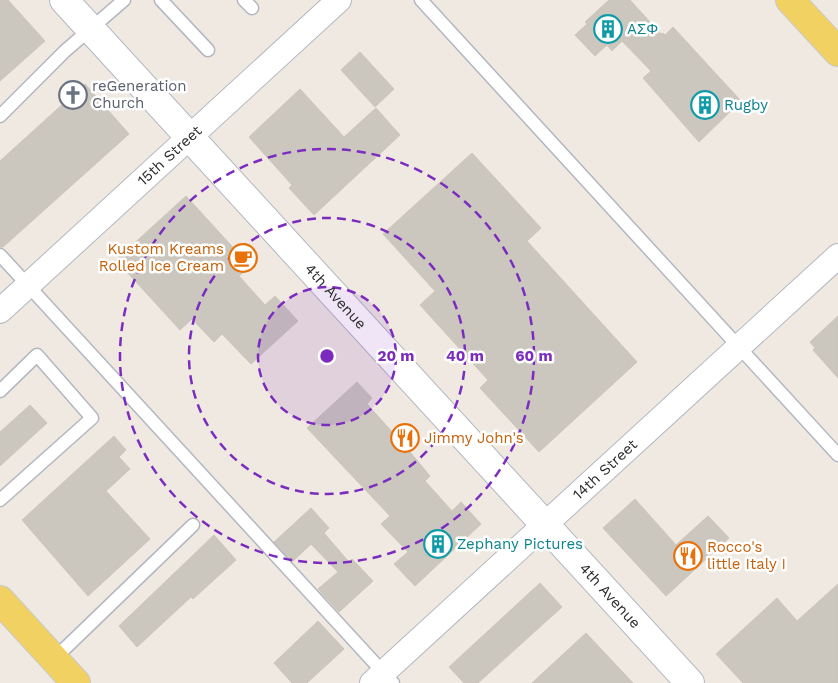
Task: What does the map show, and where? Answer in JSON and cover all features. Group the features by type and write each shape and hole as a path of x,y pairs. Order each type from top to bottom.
{"main road":[{"path":"790,0 838,52"},
{"path":"0,600 76,683"}],"street":[{"name":"4th Avenue","path":"64,0 690,683"},
{"name":"15th Street","path":"0,311 339,0"},
{"name":"14th Street","path":"383,680 544,525 838,256"}],"lane":[{"path":"0,116 65,51 124,0"},
{"path":"161,0 208,50"},
{"path":"421,0 838,455"},
{"path":"0,255 383,680"},
{"path":"0,391 37,355 92,418 0,500"},
{"path":"54,659 193,525"}],"building":[{"path":"0,0 8,0 45,41 0,81"},
{"path":"609,0 630,0 661,34 665,35 673,27 741,101 699,142 643,78 651,71 622,41 612,51 607,45 595,56 575,35 587,24 585,22"},
{"path":"360,52 394,89 375,107 341,70"},
{"path":"85,84 129,134 3,247 0,247 0,161"},
{"path":"300,89 344,137 376,108 400,135 314,215 289,188 292,185 249,137"},
{"path":"472,153 541,228 527,241 637,362 539,452 480,388 488,380 420,305 435,291 383,234"},
{"path":"186,196 250,266 239,276 265,305 275,296 298,321 251,364 222,334 214,342 192,319 180,330 116,260"},
{"path":"838,316 838,378 813,350 815,348 810,342"},
{"path":"357,382 372,398 367,404 394,434 398,430 414,448 410,452 430,476 425,481 452,511 461,502 481,524 415,586 394,564 408,552 381,524 390,516 307,428"},
{"path":"30,405 47,423 0,466 0,432"},
{"path":"114,436 126,450 119,457 130,469 106,491 150,539 88,596 22,520"},
{"path":"635,499 676,545 708,516 729,538 666,596 603,528"},
{"path":"311,508 329,528 324,533 349,562 352,559 373,581 339,612 318,589 338,572 311,544 292,562 274,542"},
{"path":"214,535 236,560 193,599 191,597 137,647 119,626"},
{"path":"540,583 562,607 478,683 464,683 449,667"},
{"path":"838,584 838,683 743,683 716,654 777,598 797,621"},
{"path":"318,621 344,649 307,683 292,683 274,663"},
{"path":"586,633 633,683 532,683"}],"place":[{"name":"AΣΦ","path":"608,29"},
{"name":"reGeneration Church","path":"73,95"},
{"name":"Rugby","path":"705,105"},
{"name":"Kustom Kreams Rolled Ice Cream","path":"243,258"},
{"name":"Jimmy John's","path":"405,438"},
{"name":"Zephany Pictures","path":"438,544"},
{"name":"Rocco's little Italy I","path":"688,556"}]}
